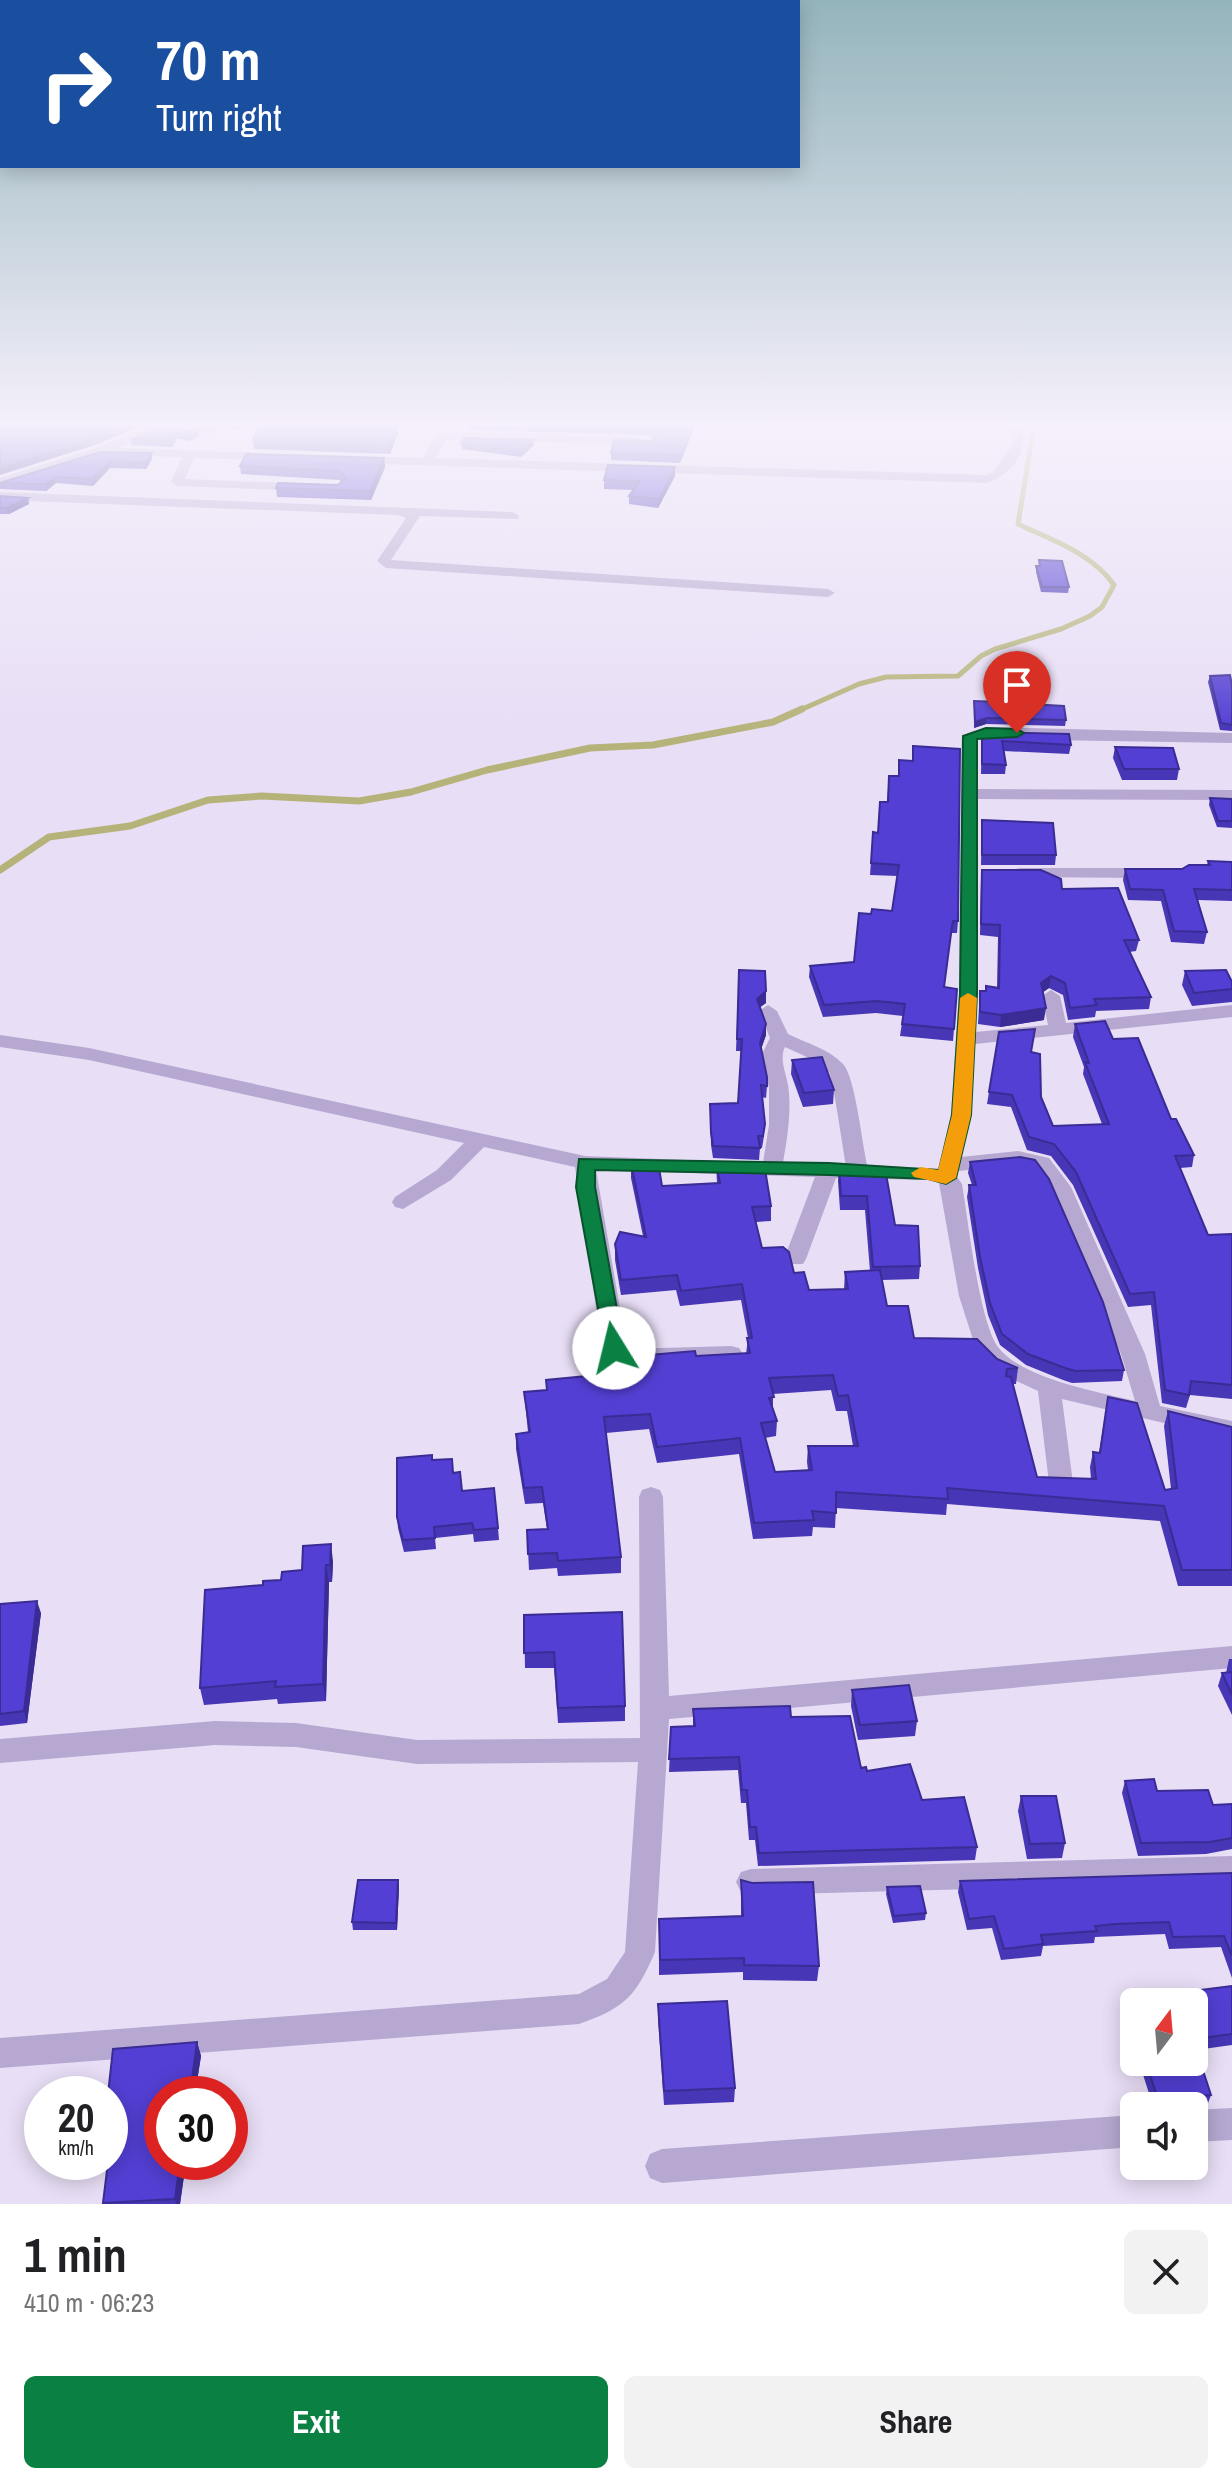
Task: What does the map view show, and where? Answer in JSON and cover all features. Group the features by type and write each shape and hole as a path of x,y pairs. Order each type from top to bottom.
{"street":[{"path":"407,526 384,561 386,564 828,593"},
{"path":"1232,738 975,733 970,741 970,794 976,873 966,1039 961,1115 948,1171 979,1326 989,1352 1019,1376 1049,1388 1232,1430"},
{"path":"970,794 1232,795"},
{"path":"1008,873 1165,872"},
{"path":"1034,873 1093,894"},
{"path":"1051,996 1058,1029"},
{"path":"768,1011 780,1038 820,1056 844,1082 845,1110 858,1170"},
{"path":"966,1039 1232,1011"},
{"path":"772,1169 779,1125 779,1088 772,1054 780,1038"},
{"path":"0,1041 89,1054 585,1163 929,1173 1018,1158 1042,1163 1060,1187 1127,1340 1150,1411"},
{"path":"403,1202 444,1175 479,1140"},
{"path":"585,1163 586,1187 614,1348 620,1356 635,1359 731,1354"},
{"path":"795,1259 829,1169"},
{"path":"1049,1388 1061,1483"},
{"path":"0,2053 579,2009 606,2000 628,1982 640,1952 655,1750 651,1497"},
{"path":"656,1709 1232,1657"},
{"path":"0,1751 215,1733 296,1735 417,1752 655,1750"},
{"path":"751,1882 1232,1869"},
{"path":"1208,2125 1232,2124"},
{"path":"662,2166 1120,2132"}],"building":[{"path":"1039,560 1062,561 1069,587 1042,587 1036,566 1040,566"},
{"path":"1230,675 1232,725 1221,723 1210,676"},
{"path":"1001,691 1028,692 1029,704 1064,706 1066,720 987,718 975,722 974,701 1002,702"},
{"path":"982,732 1069,734 1071,745 1002,741 1006,765 982,764"},
{"path":"913,746 960,749 958,921 953,921 944,987 957,989 954,1029 902,1024 905,1004 877,1001 824,1005 810,966 854,962 859,913 871,914 872,909 892,911 899,865 871,863 873,832 878,833 880,802 888,802 889,776 899,776 899,760 913,761"},
{"path":"1115,747 1173,748 1179,769 1124,769"},
{"path":"1210,798 1232,799 1232,821 1218,821"},
{"path":"982,820 1053,823 1056,855 982,855"},
{"path":"1208,861 1232,862 1232,890 1194,889 1207,932 1174,931 1163,890 1130,889 1125,869 1182,869 1189,865 1210,865"},
{"path":"982,870 1041,870 1061,879 1062,889 1118,888 1139,940 1124,940 1151,997 1094,999 1097,1005 1070,1008 1065,983 1051,976 1041,983 1046,1008 1001,1015 980,1012 980,991 986,991 986,986 999,988 1000,925 981,924"},
{"path":"739,970 765,971 766,991 757,999 766,1024 760,1043 767,1086 761,1085 765,1124 763,1136 758,1136 760,1148 713,1146 711,1133 710,1104 738,1103 742,1039 737,1039"},
{"path":"1226,970 1232,989 1194,993 1185,971"},
{"path":"1105,1021 1113,1039 1138,1038 1171,1119 1176,1119 1194,1155 1175,1156 1208,1235 1232,1234 1232,1385 1191,1381 1189,1395 1165,1390 1154,1292 1130,1294 1076,1172 1054,1144 1029,1137 1012,1095 989,1092 999,1032 1035,1029 1031,1052 1040,1054 1041,1097 1053,1126 1109,1124 1085,1062 1089,1063 1075,1024"},
{"path":"822,1057 834,1090 804,1093 792,1060"},
{"path":"1020,1157 1035,1160 1049,1179 1103,1302 1124,1370 1075,1371 1028,1354 1002,1334 990,1303 980,1257 969,1185 976,1185 970,1162"},
{"path":"658,1162 662,1186 720,1183 716,1162 764,1163 771,1206 752,1207 762,1248 783,1247 789,1252 794,1273 804,1272 809,1290 848,1289 845,1272 880,1270 887,1306 908,1306 914,1338 977,1339 997,1359 1018,1368 1007,1369 1006,1376 1011,1377 1037,1477 1096,1479 1093,1452 1100,1453 1108,1397 1137,1403 1165,1490 1177,1488 1168,1411 1232,1427 1232,1570 1182,1570 1164,1506 947,1488 948,1499 836,1492 836,1513 812,1511 814,1520 754,1523 740,1438 657,1447 650,1414 604,1417 621,1557 558,1561 557,1553 528,1554 527,1530 548,1529 542,1487 524,1488 516,1434 530,1432 524,1392 547,1390 546,1380 608,1374 606,1362 626,1361 626,1357 695,1351 696,1356 750,1353 747,1338 752,1338 742,1284 681,1291 677,1275 621,1280 615,1244 620,1232 646,1237 631,1163","holes":["833,1375 838,1396 848,1395 858,1446 808,1446 812,1470 775,1472 761,1423 777,1421 769,1398 774,1397 769,1378"]},
{"path":"839,1168 885,1168 895,1225 918,1226 920,1266 873,1267 867,1196 841,1196"},
{"path":"432,1455 432,1460 452,1459 453,1473 460,1472 462,1491 494,1488 498,1528 474,1530 472,1523 434,1527 435,1538 403,1540 397,1517 397,1458"},
{"path":"331,1544 330,1565 326,1565 323,1684 275,1687 276,1681 200,1688 205,1590 263,1585 263,1581 281,1580 282,1572 302,1570 303,1546"},
{"path":"37,1601 24,1711 0,1714 0,1604"},
{"path":"622,1612 625,1706 558,1708 554,1652 524,1653 524,1615"},
{"path":"1232,1672 1232,1695 1222,1673"},
{"path":"909,1685 917,1721 860,1725 852,1690"},
{"path":"790,1706 791,1717 850,1716 861,1768 866,1767 867,1771 910,1764 922,1800 964,1797 977,1847 759,1853 756,1827 750,1827 747,1790 742,1790 739,1757 669,1759 671,1727 695,1726 693,1709"},
{"path":"1154,1779 1157,1791 1208,1790 1213,1805 1232,1804 1232,1838 1210,1842 1141,1843 1125,1781"},
{"path":"1021,1796 1056,1796 1065,1843 1030,1844"},
{"path":"1232,1873 1232,1956 1224,1936 1173,1937 1169,1922 1095,1926 1097,1931 1041,1935 1043,1944 1004,1949 994,1916 969,1919 960,1881"},
{"path":"358,1880 398,1880 396,1923 352,1922"},
{"path":"741,1880 752,1883 813,1882 819,1966 744,1965 744,1958 660,1960 659,1919 743,1916"},
{"path":"920,1886 926,1913 894,1916 887,1887"},
{"path":"1232,1986 1232,2034 1208,2037 1208,1989"},
{"path":"727,2001 735,2088 664,2091 658,2004"},
{"path":"197,2042 192,2076 144,2076 144,2180 178,2180 175,2199 103,2203 106,2180 128,2180 128,2076 110,2076 113,2049"},
{"path":"1150,2076 1205,2076 1211,2095 1208,2092 1156,2092"}],"waterway":[{"path":"798,711 859,684 886,677 958,676 981,656 995,649 1061,629 1102,607 1114,585 1105,574 1070,548 1022,526"},
{"path":"0,870 49,837 130,826 208,800 262,796 359,801 411,792 487,770 590,748 653,745 773,722 802,709"}],"slow traffic":[{"path":"921,1173 946,1178 961,1115 968,998"}],"route":[{"path":"614,1348 586,1187 585,1163 640,1167 929,1173 946,1178 961,1115 968,994 970,736 986,732 1017,733"}]}
